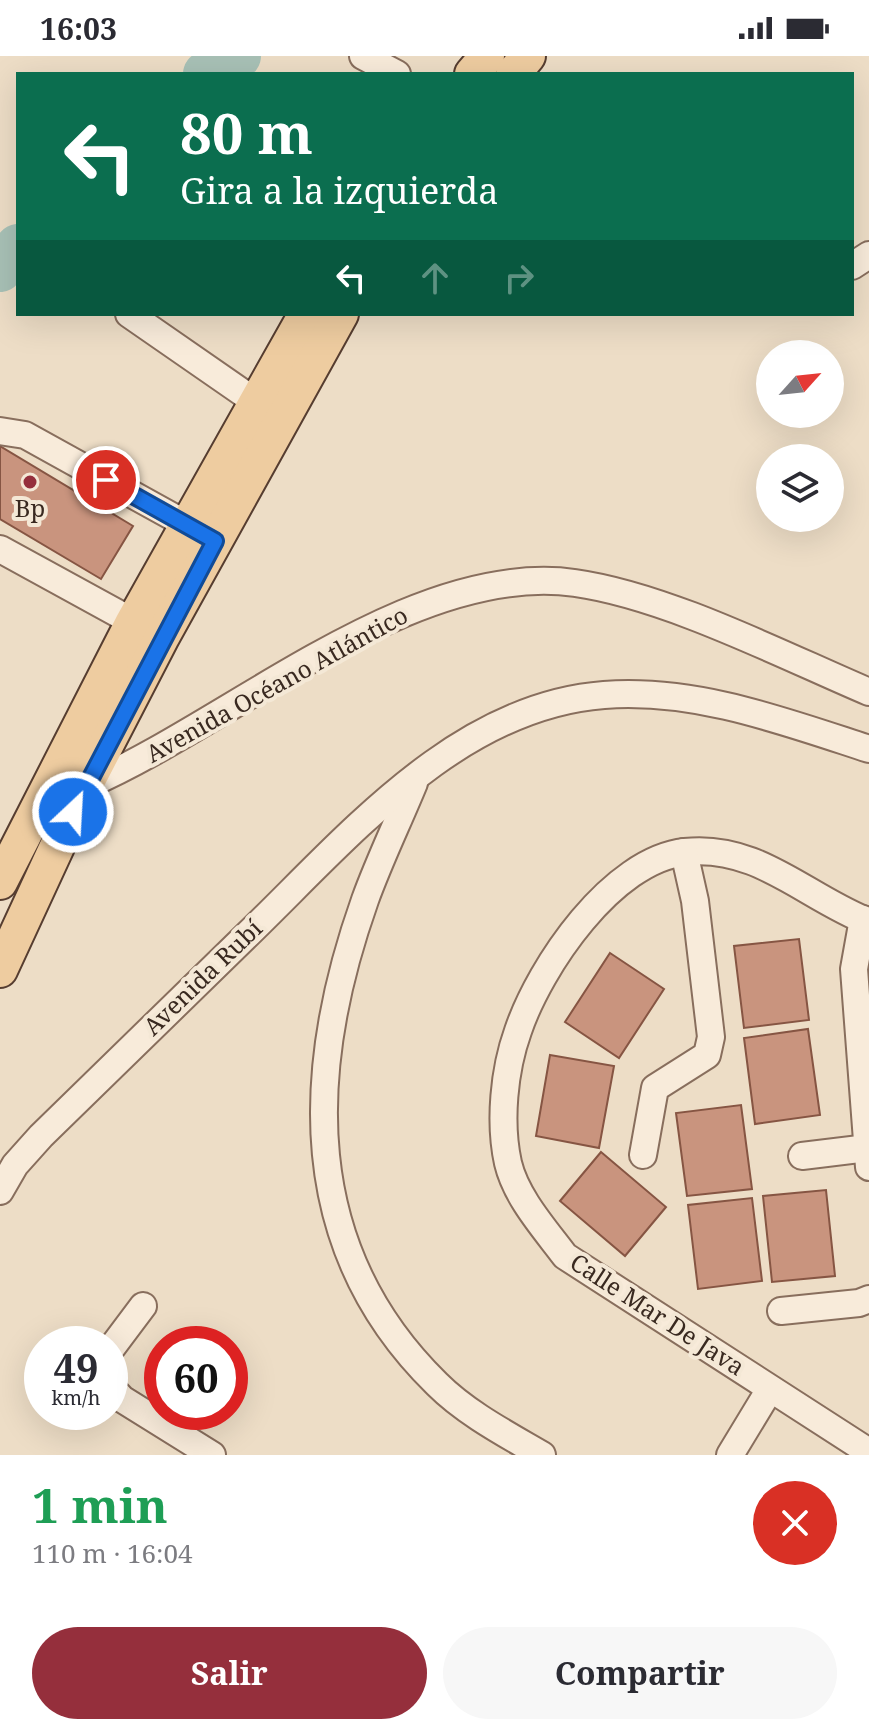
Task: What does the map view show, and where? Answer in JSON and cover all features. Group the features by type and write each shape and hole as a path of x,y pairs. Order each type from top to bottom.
{"main road":[{"path":"474,72 487,56"},
{"path":"515,72 528,56"},
{"path":"201,533 256,402 305,316"},
{"path":"0,882 53,776 147,630 201,533 340,316"},
{"path":"0,970 85,786 147,630"}],"street":[{"path":"363,56 393,72"},
{"path":"132,316 256,402"},
{"path":"0,431 25,435 201,533"},
{"path":"0,549 147,630"},
{"name":"Avenida Océano Atlántico","path":"85,786 134,763 331,650 407,611 462,592 523,583 572,582 615,591 670,609 869,692"},
{"name":"Avenida Rubí","path":"0,1191 15,1165 41,1136 340,846 417,776 453,750 498,725 549,707 601,695 658,694 703,701 869,749"},
{"path":"53,776 85,786"},
{"path":"417,776 366,899 346,958 332,1023 324,1095 324,1161 339,1230 362,1283 400,1342 438,1386 488,1423 542,1455"},
{"name":"Calle Mar De Java","path":"866,920 744,856 714,851 684,852 662,857 638,869 610,891 553,959 518,1029 508,1068 504,1118 508,1164 533,1215 565,1256 869,1452"},
{"path":"643,1155 655,1088 707,1055 711,1037 695,901 684,852"},
{"path":"802,1156 868,1157 854,969 866,920"},
{"path":"781,1311 859,1303 869,1299"},
{"path":"128,1326 143,1306"},
{"name":"Calle Mar De Java","path":"730,1455 770,1389"},
{"path":"128,1403 212,1455"}],"building":[{"name":"Bp","path":"0,446 133,526 101,579 0,519"},
{"path":"799,939 809,1020 744,1028 734,946"},
{"path":"610,953 664,989 619,1058 565,1022"},
{"path":"808,1029 820,1115 755,1124 744,1038"},
{"path":"550,1055 614,1066 599,1148 536,1136"},
{"path":"741,1105 752,1189 687,1196 676,1113"},
{"path":"601,1152 666,1207 625,1256 560,1201"},
{"path":"826,1190 835,1276 772,1282 763,1196"},
{"path":"752,1198 762,1281 698,1289 688,1205"}],"waterway":[{"path":"210,72 238,56"},
{"path":"0,269 16,249"}],"place":[{"name":"Bp","path":"30,482"}],"route":[{"path":"73,812 215,541 106,480"}]}
